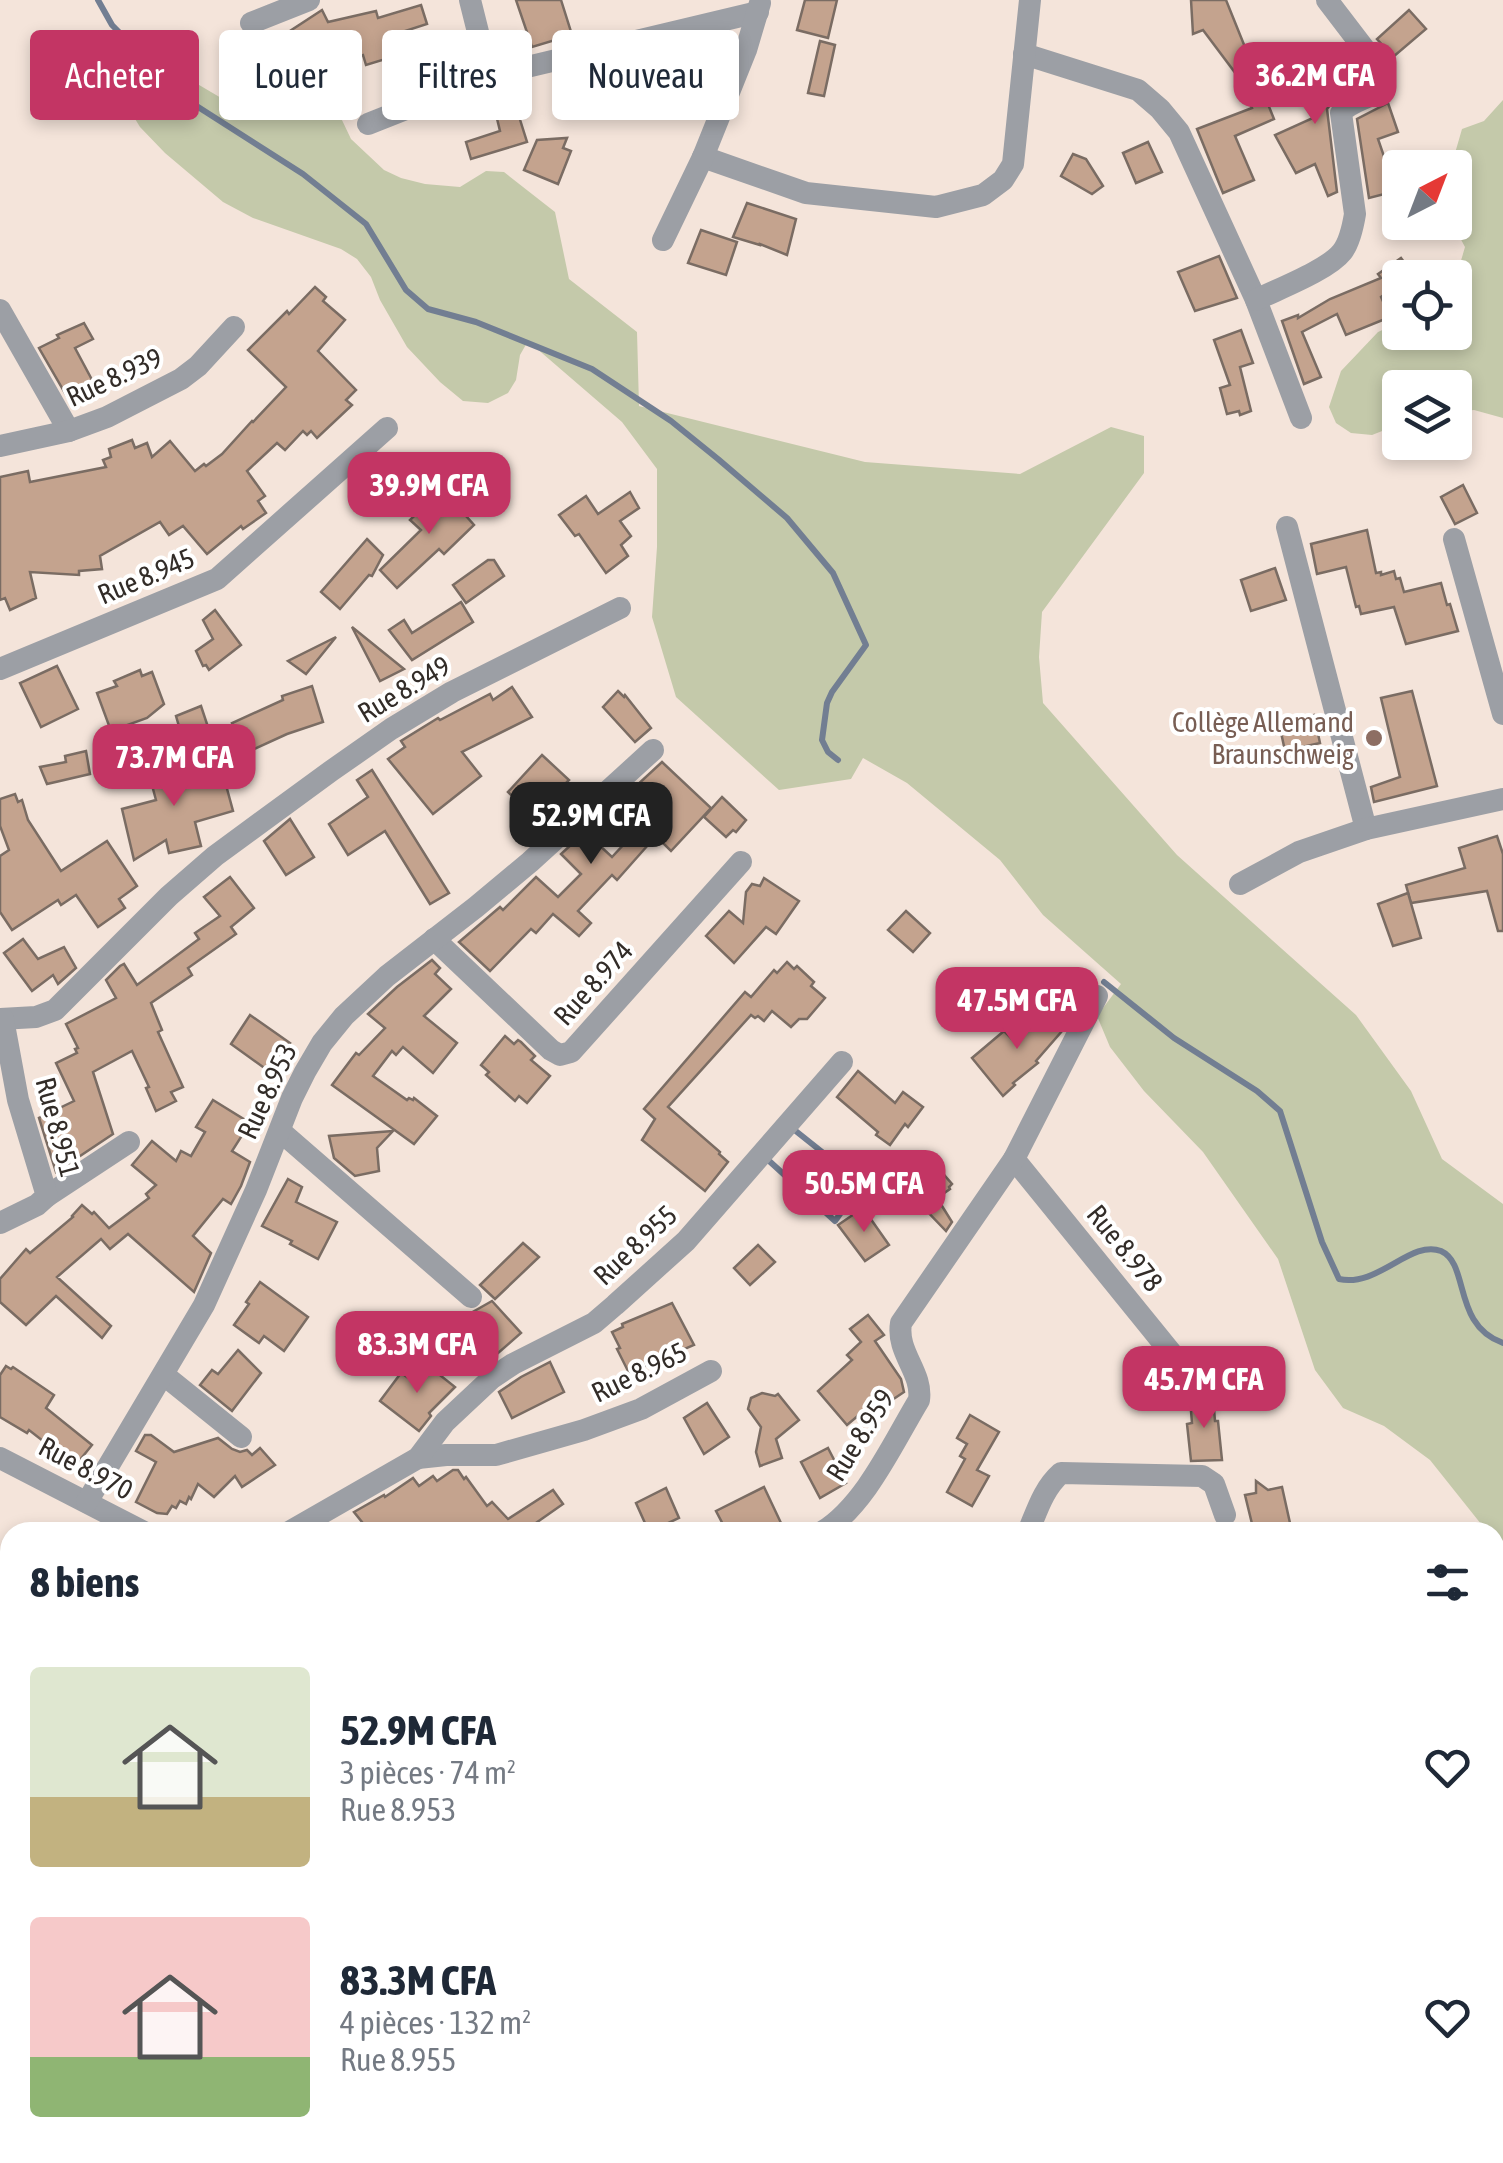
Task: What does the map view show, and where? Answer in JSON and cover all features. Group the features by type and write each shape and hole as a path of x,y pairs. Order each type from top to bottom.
{"street":[{"path":"252,23 309,0"},
{"path":"470,0 478,30"},
{"path":"703,156 806,193 852,200 936,208 983,194 1003,180 1013,164 1030,0"},
{"path":"1256,300 1328,264 1342,252 1353,227 1340,113 1376,93 1384,85 1384,76 1328,0"},
{"path":"532,65 759,6"},
{"path":"663,240 703,156 746,50 759,6"},
{"path":"1024,54 1138,90 1179,132 1256,300 1300,418"},
{"path":"368,124 382,118"},
{"path":"0,310 69,431"},
{"name":"Rue 8.939","path":"0,446 69,431 107,417 181,379 234,327"},
{"name":"Rue 8.945","path":"0,669 217,579 387,428"},
{"path":"1287,527 1366,829"},
{"path":"1454,539 1503,714"},
{"name":"Rue 8.949","path":"1,1019 36,1017 55,1010 214,856 390,730 452,692 620,608"},
{"name":"Rue 8.953","path":"87,1502 211,1289 304,1072 322,1044 344,1016 387,976 530,862 654,750"},
{"path":"1240,884 1299,852 1366,829 1503,800"},
{"name":"Rue 8.974","path":"434,939 560,1056 572,1052 741,862"},
{"name":"Rue 8.959","path":"836,1522 854,1504 919,1400 921,1388 902,1348 901,1324 1014,1158 1097,996"},
{"name":"Rue 8.951","path":"0,1224 47,1196 18,1100 1,1019"},
{"name":"Rue 8.955","path":"306,1522 418,1458 445,1422 492,1378 594,1322 686,1241 842,1062"},
{"path":"280,1131 470,1297"},
{"path":"47,1196 129,1142"},
{"name":"Rue 8.978","path":"1014,1158 1190,1376"},
{"name":"Rue 8.965","path":"418,1458 496,1456 584,1430 642,1409 711,1370"},
{"path":"164,1375 241,1436"},
{"name":"Rue 8.970","path":"0,1458 125,1522"},
{"path":"1032,1522 1044,1492 1061,1473 1202,1476 1214,1484 1225,1515"}],"green space":[{"path":"199,85 219,97 219,120 342,120 351,139 384,170 401,178 460,187 486,171 504,172 555,212 569,279 637,332 639,406 865,462 1020,474 1111,427 1144,436 1144,473 1042,612 1039,657 1043,703 1177,855 1356,1015 1411,1091 1442,1159 1503,1204 1503,1522 1479,1522 1430,1460 1384,1426 1343,1408 1315,1370 1278,1259 1203,1152 1144,1091 1110,1047 1097,1016 1121,984 1043,915 1000,860 907,783 863,758 851,779 779,790 676,697 652,617 657,469 622,422 528,341 508,393 488,403 463,401 407,347 371,277 357,259 223,202 136,120 199,120"},
{"path":"1503,100 1503,418 1472,410 1472,370 1382,370 1382,431 1372,435 1351,433 1336,423 1329,407 1341,371 1378,332 1382,330 1382,350 1472,350 1472,260 1461,260 1465,247 1461,240 1472,240 1472,150 1456,150 1462,129 1484,121"}],"building":[{"path":"516,0 561,0 570,30 552,30 552,41 532,47 532,30 526,30"},
{"path":"805,0 837,0 828,38 797,30"},
{"path":"1191,0 1226,0 1274,119 1235,136 1254,180 1223,193 1197,129 1252,108 1239,78 1203,30 1193,34"},
{"path":"421,5 427,24 408,30 382,30 382,60 366,65 362,30 292,30 322,10 328,22 376,11 378,18"},
{"path":"1409,10 1426,29 1393,57 1377,39"},
{"path":"820,41 835,45 824,96 808,93"},
{"path":"1328,62 1348,90 1327,109 1337,192 1328,196 1315,164 1296,173 1275,135 1313,118 1293,87"},
{"path":"1388,103 1398,132 1378,139 1382,151 1382,195 1369,198 1357,119"},
{"path":"497,120 520,120 527,142 471,159 466,142 500,131"},
{"path":"567,138 563,148 571,151 558,184 524,170 537,140"},
{"path":"1148,142 1162,172 1136,183 1123,153"},
{"path":"1073,154 1086,159 1103,186 1092,194 1061,176"},
{"path":"747,203 796,219 787,255 733,237"},
{"path":"701,230 737,242 726,275 688,263"},
{"path":"1219,256 1237,298 1195,311 1178,272"},
{"path":"1382,271 1382,320 1346,335 1337,314 1302,332 1321,377 1304,384 1282,321 1298,318 1330,299 1381,278 1378,274"},
{"path":"315,287 326,297 323,301 345,320 318,351 356,390 346,400 352,405 317,438 311,431 307,435 303,431 285,450 277,443 247,471 265,496 258,501 266,513 243,529 241,526 207,554 183,526 169,535 160,522 100,556 102,569 79,571 79,575 30,572 36,598 10,610 5,598 0,600 0,477 28,471 30,482 106,467 103,460 111,457 109,449 132,440 135,448 147,443 152,457 170,441 195,471 206,466 286,387 248,350"},
{"path":"84,323 93,339 75,348 98,391 77,403 73,398 69,400 39,348"},
{"path":"1241,330 1253,363 1240,367 1251,411 1227,414 1220,388 1230,385 1214,340"},
{"path":"1463,485 1477,513 1455,524 1441,497"},
{"path":"442,489 474,525 444,554 439,549 397,588 380,570 421,530 410,520"},
{"path":"630,492 639,508 620,521 631,536 621,545 628,556 606,573 579,534 575,536 559,515 586,496 598,514"},
{"path":"1367,530 1376,573 1394,571 1404,592 1441,583 1458,631 1406,644 1394,607 1361,614 1346,567 1317,574 1311,544"},
{"path":"367,539 383,555 372,576 340,609 321,592"},
{"path":"488,560 494,560 504,576 466,603 453,585"},
{"path":"1275,568 1286,600 1251,611 1241,580"},
{"path":"461,602 473,622 412,660 389,630 404,620 412,633"},
{"path":"215,610 241,645 209,670 196,651 213,639 203,620"},
{"path":"352,627 404,669 380,681"},
{"path":"336,637 306,674 288,661"},
{"path":"57,666 78,709 41,727 20,683"},
{"path":"140,670 142,676 152,672 164,704 147,718 111,731 97,693 117,686 114,681"},
{"path":"312,686 323,722 252,750 250,746 244,749 232,723 283,700 282,696"},
{"path":"512,687 532,717 462,752 481,776 433,814 388,759 405,747 401,741 438,718 490,694 493,700"},
{"path":"618,691 651,728 635,742 603,707"},
{"path":"1412,691 1437,786 1374,802 1371,787 1400,777 1381,698"},
{"path":"201,706 209,730 183,740 176,716"},
{"path":"1314,715 1320,743 1285,751 1279,723"},
{"path":"86,751 90,774 47,784 40,767 66,762 65,756"},
{"path":"542,755 569,780 562,787 566,792 535,818 508,792"},
{"path":"180,756 186,782 190,784 223,774 233,811 195,822 201,846 169,853 166,840 134,860 122,809 156,800 146,763"},
{"path":"662,762 711,808 671,851 656,836 617,880 612,875 578,911 591,923 579,936 553,914 536,933 531,929 490,971 459,942 500,907 503,910 536,877 558,897 581,874 561,854 585,832 612,857 646,825 621,800"},
{"path":"372,770 449,893 430,904 385,831 348,855 329,824 368,797 357,780"},
{"path":"15,794 61,871 107,841 137,886 119,899 125,908 98,927 76,895 61,905 58,900 12,930 0,912 0,856 9,850 0,826 0,799"},
{"path":"722,797 746,820 726,837 704,817"},
{"path":"290,819 314,857 286,875 264,841"},
{"path":"1497,836 1503,854 1503,931 1498,931 1487,891 1411,903 1406,885 1465,868 1459,848"},
{"path":"230,877 254,908 231,927 236,934 188,968 192,975 151,1003 162,1030 158,1032 183,1087 171,1092 176,1101 156,1111 132,1051 93,1072 113,1134 56,1172 39,1118 74,1101 56,1063 77,1053 66,1024 116,998 106,980 120,966 124,964 137,985 199,939 195,933 220,916 204,897"},
{"path":"764,878 799,901 776,934 766,927 734,963 706,936 729,911 743,923 746,892 752,884 760,886"},
{"path":"1408,893 1421,938 1393,946 1378,904"},
{"path":"906,911 930,933 913,952 888,930"},
{"path":"23,939 38,959 64,947 76,968 58,984 53,975 32,991 4,953"},
{"path":"432,960 440,968 435,974 451,989 424,1016 457,1043 433,1073 403,1047 396,1055 392,1051 373,1076 407,1100 414,1098 437,1116 414,1144 332,1085 356,1053 359,1055 385,1028 368,1014"},
{"path":"787,962 814,982 811,986 825,998 807,1019 799,1019 791,1027 772,1011 764,1021 751,1015 668,1107 728,1162 705,1191 642,1140 655,1119 644,1109 745,992 751,997 774,970 777,973"},
{"path":"1040,1009 1062,1031 1038,1063 1003,1096 972,1058 1004,1031 1011,1038"},
{"path":"250,1015 290,1043 270,1072 231,1044"},
{"path":"505,1036 514,1044 521,1042 535,1056 531,1060 550,1076 527,1103 519,1096 515,1101 486,1075 489,1072 481,1065"},
{"path":"858,1071 895,1103 903,1092 923,1107 890,1145 837,1097"},
{"path":"213,1100 250,1123 232,1151 250,1162 231,1204 223,1199 193,1236 211,1253 194,1292 128,1234 110,1249 101,1239 57,1277 111,1326 102,1338 56,1296 26,1325 0,1302 0,1279 26,1249 30,1253 82,1205 109,1228 149,1198 146,1194 156,1185 132,1165 152,1141 176,1161 181,1151 191,1156 205,1132 196,1127"},
{"path":"393,1131 377,1148 379,1171 355,1176 334,1158 329,1136"},
{"path":"933,1162 952,1184 937,1198 952,1222 946,1231 902,1185"},
{"path":"288,1179 302,1187 296,1202 337,1222 318,1259 262,1226"},
{"path":"863,1208 889,1245 865,1261 838,1225"},
{"path":"523,1243 539,1257 495,1299 480,1285"},
{"path":"758,1245 775,1262 750,1285 734,1268"},
{"path":"260,1282 308,1317 284,1351 264,1336 259,1343 234,1325"},
{"path":"492,1301 521,1333 482,1367 458,1342 452,1348 434,1334"},
{"path":"672,1303 694,1345 629,1373 612,1332"},
{"path":"868,1315 884,1335 875,1341 901,1379 904,1392 877,1410 872,1404 847,1425 818,1391 852,1360 847,1355 861,1342 850,1329"},
{"path":"238,1350 261,1373 232,1411 200,1385 212,1370 218,1374"},
{"path":"550,1362 564,1392 512,1418 499,1392"},
{"path":"426,1364 455,1387 429,1413 431,1416 419,1431 380,1401 401,1373 413,1381"},
{"path":"6,1366 54,1395 46,1408 92,1445 75,1466 29,1430 27,1433 0,1417 0,1375"},
{"path":"762,1393 778,1394 799,1420 776,1439 782,1458 760,1466 756,1452 761,1427 748,1409 751,1398"},
{"path":"1213,1397 1222,1460 1191,1461 1187,1424 1192,1423 1190,1399"},
{"path":"707,1403 729,1437 704,1454 684,1418"},
{"path":"970,1415 999,1432 977,1470 989,1476 972,1506 947,1492 965,1459 960,1456 967,1444 957,1438"},
{"path":"145,1435 151,1435 174,1452 218,1438 232,1449 247,1450 252,1455 260,1448 275,1465 242,1487 235,1476 214,1497 198,1484 186,1504 180,1501 167,1514 157,1513 136,1502 156,1462 136,1451"},
{"path":"828,1448 846,1483 820,1498 801,1462"},
{"path":"458,1470 487,1506 492,1502 508,1519 553,1490 563,1504 537,1522 362,1522 354,1512 413,1478 419,1486 433,1476 437,1481"},
{"path":"1256,1481 1268,1490 1282,1487 1290,1522 1252,1522 1245,1495 1256,1493"},
{"path":"764,1487 781,1522 722,1522 716,1511"},
{"path":"666,1488 679,1518 645,1522 636,1503"}],"waterway":[{"path":"98,0 112,25 195,105 303,174 366,224 406,290 428,309 476,322 592,369 671,421 787,518 833,573 866,645 827,703 822,740 838,760"},
{"path":"1104,982 1174,1038 1257,1091 1280,1111 1322,1242 1339,1279 1367,1277 1418,1252 1441,1251 1456,1268 1476,1323 1503,1343"},
{"path":"792,1128 861,1183"},
{"path":"767,1159 835,1221 879,1159"}],"place":[{"name":"Collège Allemand Braunschweig","path":"1374,738"}]}
